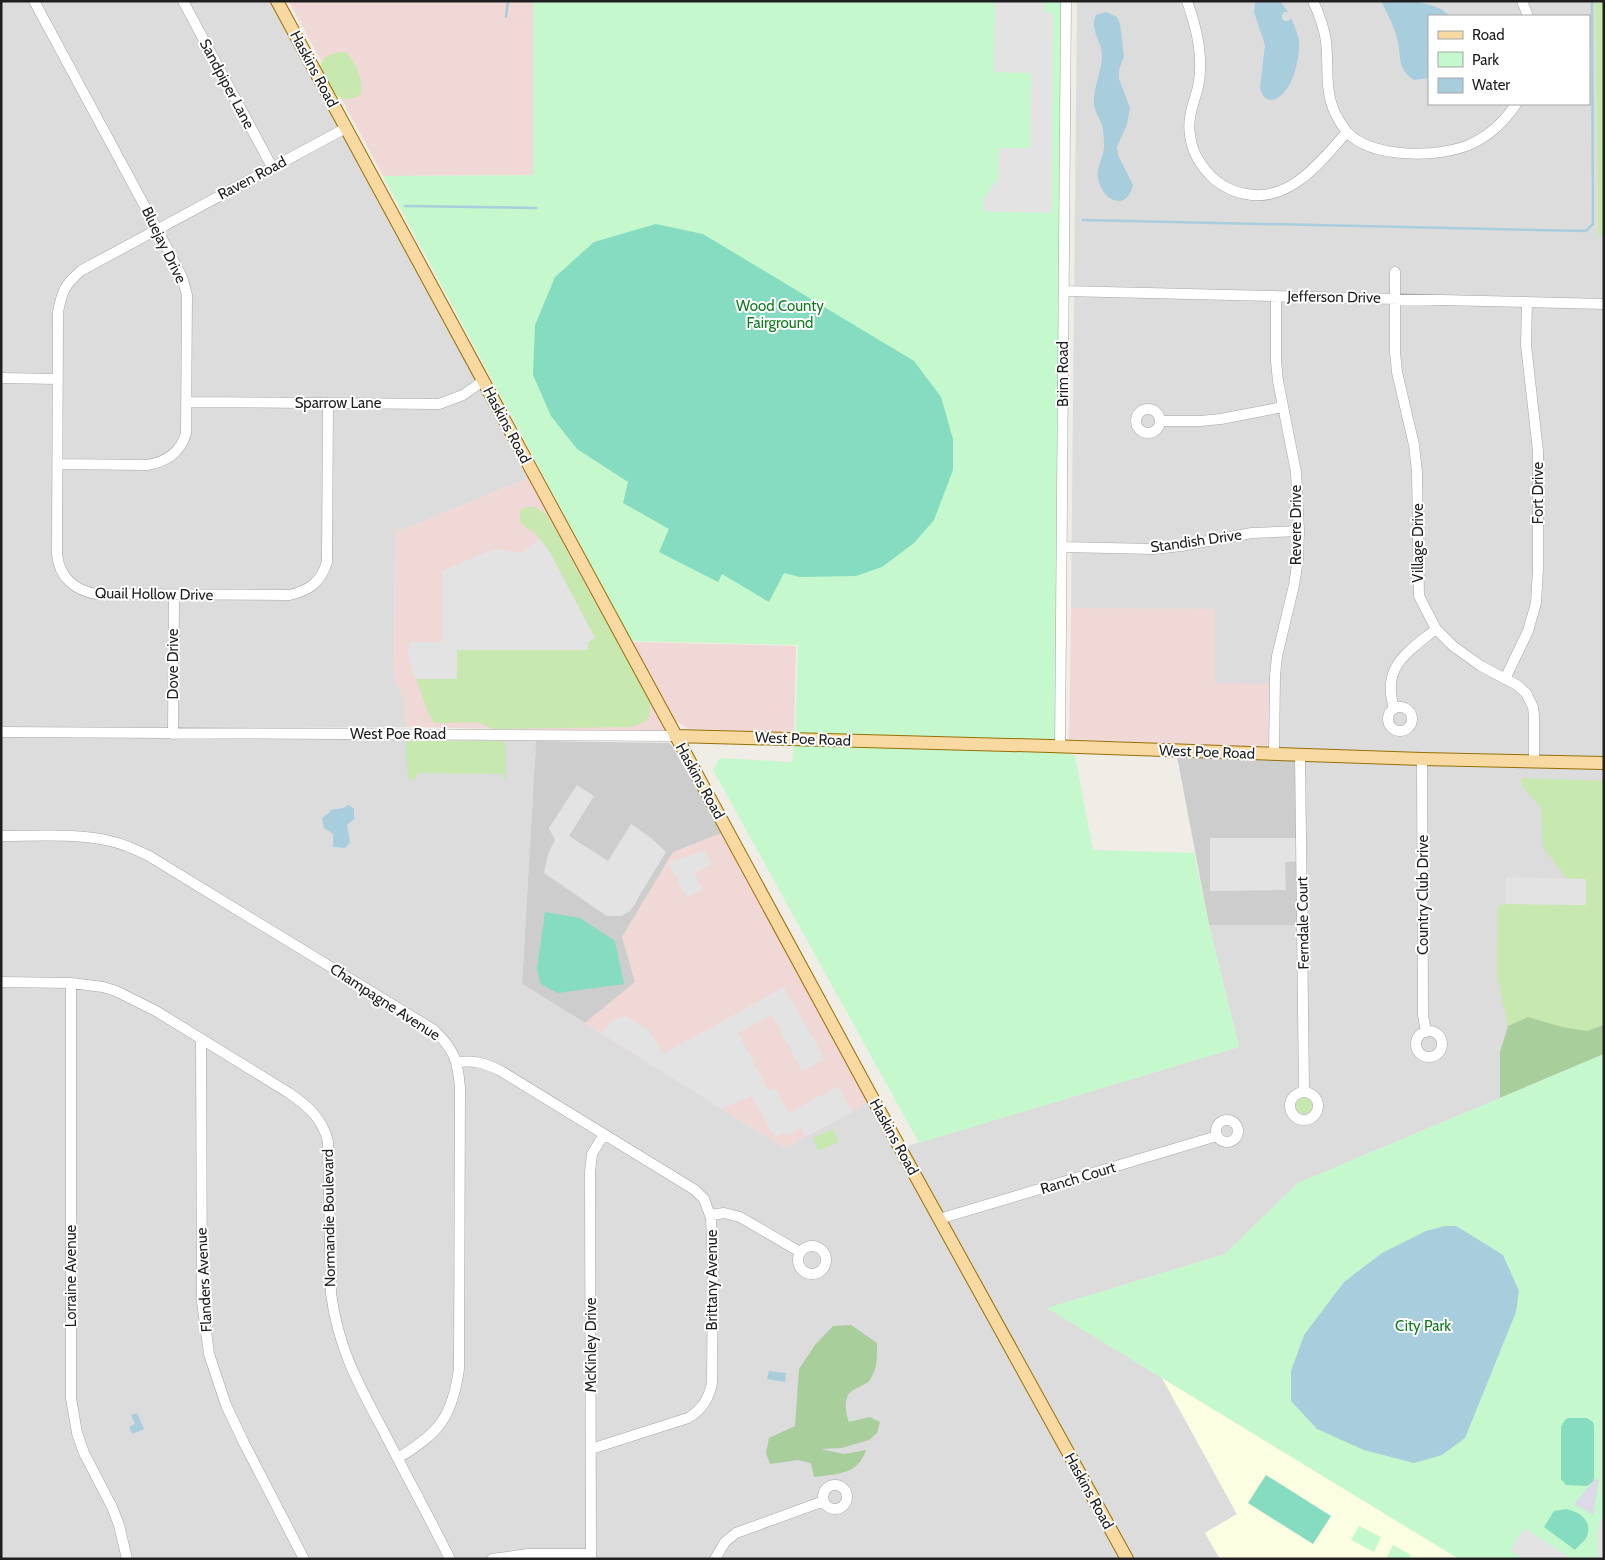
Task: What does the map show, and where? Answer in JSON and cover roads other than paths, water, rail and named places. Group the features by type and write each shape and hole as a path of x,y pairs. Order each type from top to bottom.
{"main road":[{"name":"Haskins Road","path":"277,1 675,736 1127,1559"},
{"name":"West Poe Road","path":"675,736 1604,763"}],"street":[{"name":"Bluejay Drive","path":"34,1 158,229 182,277 187,295 184,440 177,451 166,459 147,465 58,464"},
{"name":"Sandpiper Lane","path":"183,1 272,168"},
{"name":"Brim Road","path":"1060,746 1066,1"},
{"path":"1188,1 1197,32 1200,59 1198,87 1189,123 1190,136 1193,149 1202,167 1220,183 1232,190 1251,195 1278,192 1302,179 1348,132"},
{"path":"1313,1 1326,40 1327,84 1330,101 1335,114 1348,132 1359,141 1380,149 1417,154 1444,152 1482,138 1503,121 1515,105"},
{"path":"1522,1 1528,15"},
{"name":"Raven Road","path":"158,229 346,128"},
{"name":"Quail Hollow Drive","path":"158,229 82,270 69,281 61,296 58,312 57,554 60,568 67,579 77,588 97,594 289,595 306,590 318,581 327,562 328,403"},
{"name":"Village Drive","path":"1396,272 1395,352 1397,372 1414,445 1417,472 1418,586 1421,602 1436,629 1464,655 1517,685 1526,693 1533,707 1534,762"},
{"name":"Jefferson Drive","path":"1064,291 1604,304"},
{"name":"Revere Drive","path":"1274,754 1277,656 1294,585 1298,559 1299,531 1296,472 1276,361 1276,296"},
{"name":"Fort Drive","path":"1505,678 1528,631 1536,603 1538,569 1538,451 1526,345 1527,302"},
{"path":"1,378 58,380"},
{"name":"Sparrow Lane","path":"186,402 439,404 463,395 483,381"},
{"path":"1160,421 1221,419 1283,408"},
{"name":"Standish Drive","path":"1062,547 1154,549 1252,533 1299,531"},
{"name":"Dove Drive","path":"173,734 174,595"},
{"path":"1394,708 1391,700 1392,678 1397,664 1404,655 1436,629"},
{"name":"West Poe Road","path":"1,732 675,736"},
{"name":"Ferndale Court","path":"1300,755 1304,1091"},
{"name":"Country Club Drive","path":"1422,759 1423,1015 1426,1032"},
{"name":"Champagne Avenue","path":"1,836 99,839 131,848 150,856 434,1030 452,1051 457,1062 460,1088 460,1349 456,1389 450,1408 440,1425 421,1444 398,1458"},
{"name":"Normandie Boulevard","path":"1,982 71,982 116,991 156,1011 304,1103 314,1112 324,1130 330,1156 330,1266 333,1312 346,1357 450,1559"},
{"name":"Lorraine Avenue","path":"71,982 71,1398 77,1433 84,1453 120,1525 127,1559"},
{"name":"Flanders Avenue","path":"201,1039 202,1301 204,1328 209,1354 226,1405 304,1559"},
{"name":"Brittany Avenue","path":"457,1062 475,1060 488,1064 695,1190 704,1199 711,1215 713,1264 712,1384 708,1397 700,1409 688,1418 591,1449"},
{"name":"McKinley Drive","path":"591,1556 590,1172 592,1154 604,1134"},
{"name":"Ranch Court","path":"939,1219 1217,1136"},
{"path":"711,1215 724,1213 740,1217 800,1252"},
{"path":"715,1559 725,1542 736,1533 824,1501"},
{"path":"492,1559 528,1554 591,1556"}],"water":[{"path":"1255,1 1280,1 1288,12 1284,12 1282,19 1289,21 1291,18 1298,38 1299,46 1296,69 1290,84 1279,97 1270,100 1263,95 1260,88 1265,45 1254,12"},
{"path":"1381,1 1428,4 1448,15 1428,15 1428,78 1414,80 1404,71 1396,33"},
{"path":"1106,12 1117,17 1120,24 1124,56 1119,70 1119,79 1130,108 1127,124 1117,147 1118,155 1133,185 1130,194 1120,201 1114,200 1104,192 1098,178 1104,148 1104,134 1095,110 1094,94 1102,55 1094,20 1096,15"},
{"path":"349,805 354,809 354,819 347,825 350,842 345,848 333,847 333,834 324,828 322,818 330,810"},
{"path":"1445,1226 1456,1226 1503,1255 1519,1291 1516,1312 1465,1438 1442,1455 1414,1463 1364,1450 1317,1429 1291,1401 1291,1371 1304,1335 1344,1282 1382,1253 1426,1231"},
{"path":"769,1371 786,1373 785,1382 767,1379"},
{"path":"137,1413 144,1429 132,1434 129,1427 135,1424 131,1415"}],"waterway":[{"path":"506,17 508,1"},
{"path":"1083,220 1586,231 1593,224 1592,1"},
{"path":"405,206 536,208"}],"park label":[{"name":"Wood County Fairground","path":"780,314"},
{"name":"City Park","path":"1423,1326"}]}
